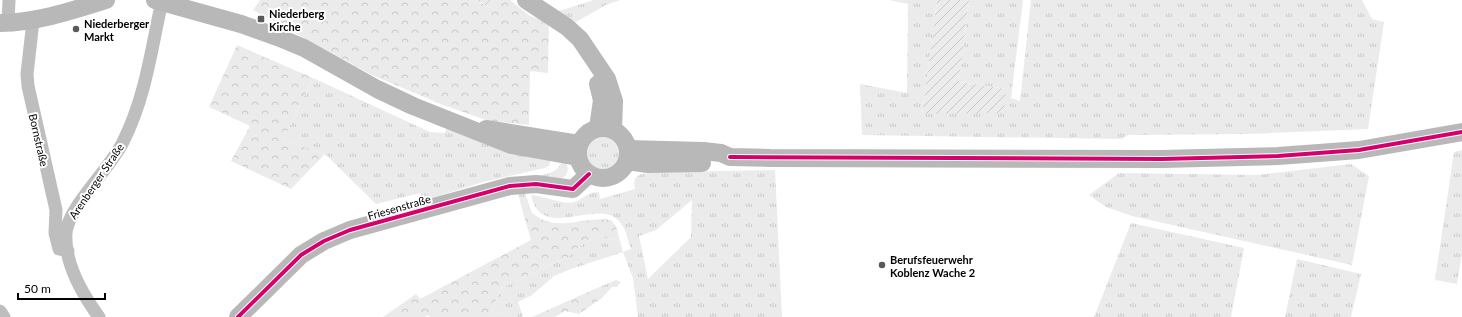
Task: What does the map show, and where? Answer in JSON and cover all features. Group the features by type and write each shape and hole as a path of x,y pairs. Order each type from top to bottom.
{"main road":[{"path":"4,23 33,21 59,15 106,0"},
{"path":"526,0 568,27 580,39 594,62 607,79 614,101 606,129"},
{"path":"158,1 241,24 292,43 377,89 463,126 512,145 579,150"},
{"path":"606,129 623,138 628,155 620,172 614,176 601,178 588,174 581,167 579,150 587,134 606,129"},
{"path":"628,155 648,164 703,163 722,161 730,157 1162,159 1278,156 1359,150 1462,132"},
{"name":"Friesenstraße","path":"238,317 301,255 337,235 510,186 536,184 573,189 588,174"}],"street":[{"path":"4,23 9,0"},
{"name":"Arenberger Straße","path":"99,317 74,271 68,251 66,234 70,217 74,209 115,157 134,118 150,67 158,1"},
{"name":"Bornstraße","path":"33,21 27,74 28,86 56,210 55,233 57,243 59,249 68,251"},
{"path":"0,311 4,317"}],"green space":[{"path":"260,0 476,0 490,8 493,0 510,0 530,16 549,23 548,73 530,71 529,125 489,121 443,105 372,75 253,10"},
{"path":"476,0 493,0 490,8"},
{"path":"594,0 620,0 606,5 576,22 559,11"},
{"path":"889,0 937,0 922,114 1006,89 959,82 969,0 1023,0 1011,98 1020,101 1031,0 1362,0 1372,19 1384,22 1368,129 1247,134 1128,135 1122,139 862,135 860,84 907,93 908,4"},
{"path":"937,0 969,0 959,82 1006,89 1004,113 922,114"},
{"path":"237,45 313,78 283,140 325,154 291,189 231,161 250,126 209,107"},
{"path":"313,78 430,132 445,133 447,127 552,157 549,166 483,182 423,201 420,193 376,204 325,154 283,140"},
{"path":"600,137 606,137 616,144 619,153 618,159 612,166 606,169 600,169 590,162 587,156 587,150 594,140"},
{"path":"1462,150 1462,253 1457,284 1435,280 1454,152"},
{"path":"563,160 568,167 568,170 562,178 552,180 535,176 552,172 558,168"},
{"path":"1351,164 1369,176 1352,265 1132,216 1106,207 1089,195 1119,173 1257,175"},
{"path":"775,170 782,317 638,317 633,278 623,252 631,249 625,231 619,221 609,215 597,214 557,218 546,216 537,209 531,195 569,203 577,201 595,192 599,192 600,199 635,189 634,183 636,177 641,174 661,172","holes":["692,200 691,237 648,279 639,236 656,230"]},
{"path":"518,193 525,193 532,213 524,216"},
{"path":"532,213 542,219 561,223 601,219 611,220 616,226 620,241 599,236 584,243 568,257 501,288 491,313 508,314 509,317 430,317 428,315 425,317 383,317 416,294 420,299 531,240 524,216"},
{"path":"1131,223 1244,248 1231,317 1094,317"},
{"path":"599,236 620,241 623,252 554,276 532,295 518,302 523,317 509,317 507,314 491,313 501,288 568,257 584,243"},
{"path":"1297,259 1361,274 1351,317 1285,317"},
{"path":"616,280 621,282 617,287 612,287 604,296 597,288"},
{"path":"597,288 604,296 579,314 565,311 555,317 532,317"}],"cycle path":[{"path":"730,157 1162,159 1278,156 1359,150 1462,132"},
{"path":"238,317 301,255 324,241 350,230 510,186 536,184 573,189 589,174"}],"place":[{"name":"Niederberg Kirche","path":"261,19"},
{"name":"Niederberger Markt","path":"76,29"},
{"name":"Berufsfeuerwehr Koblenz Wache 2","path":"882,265"}]}
